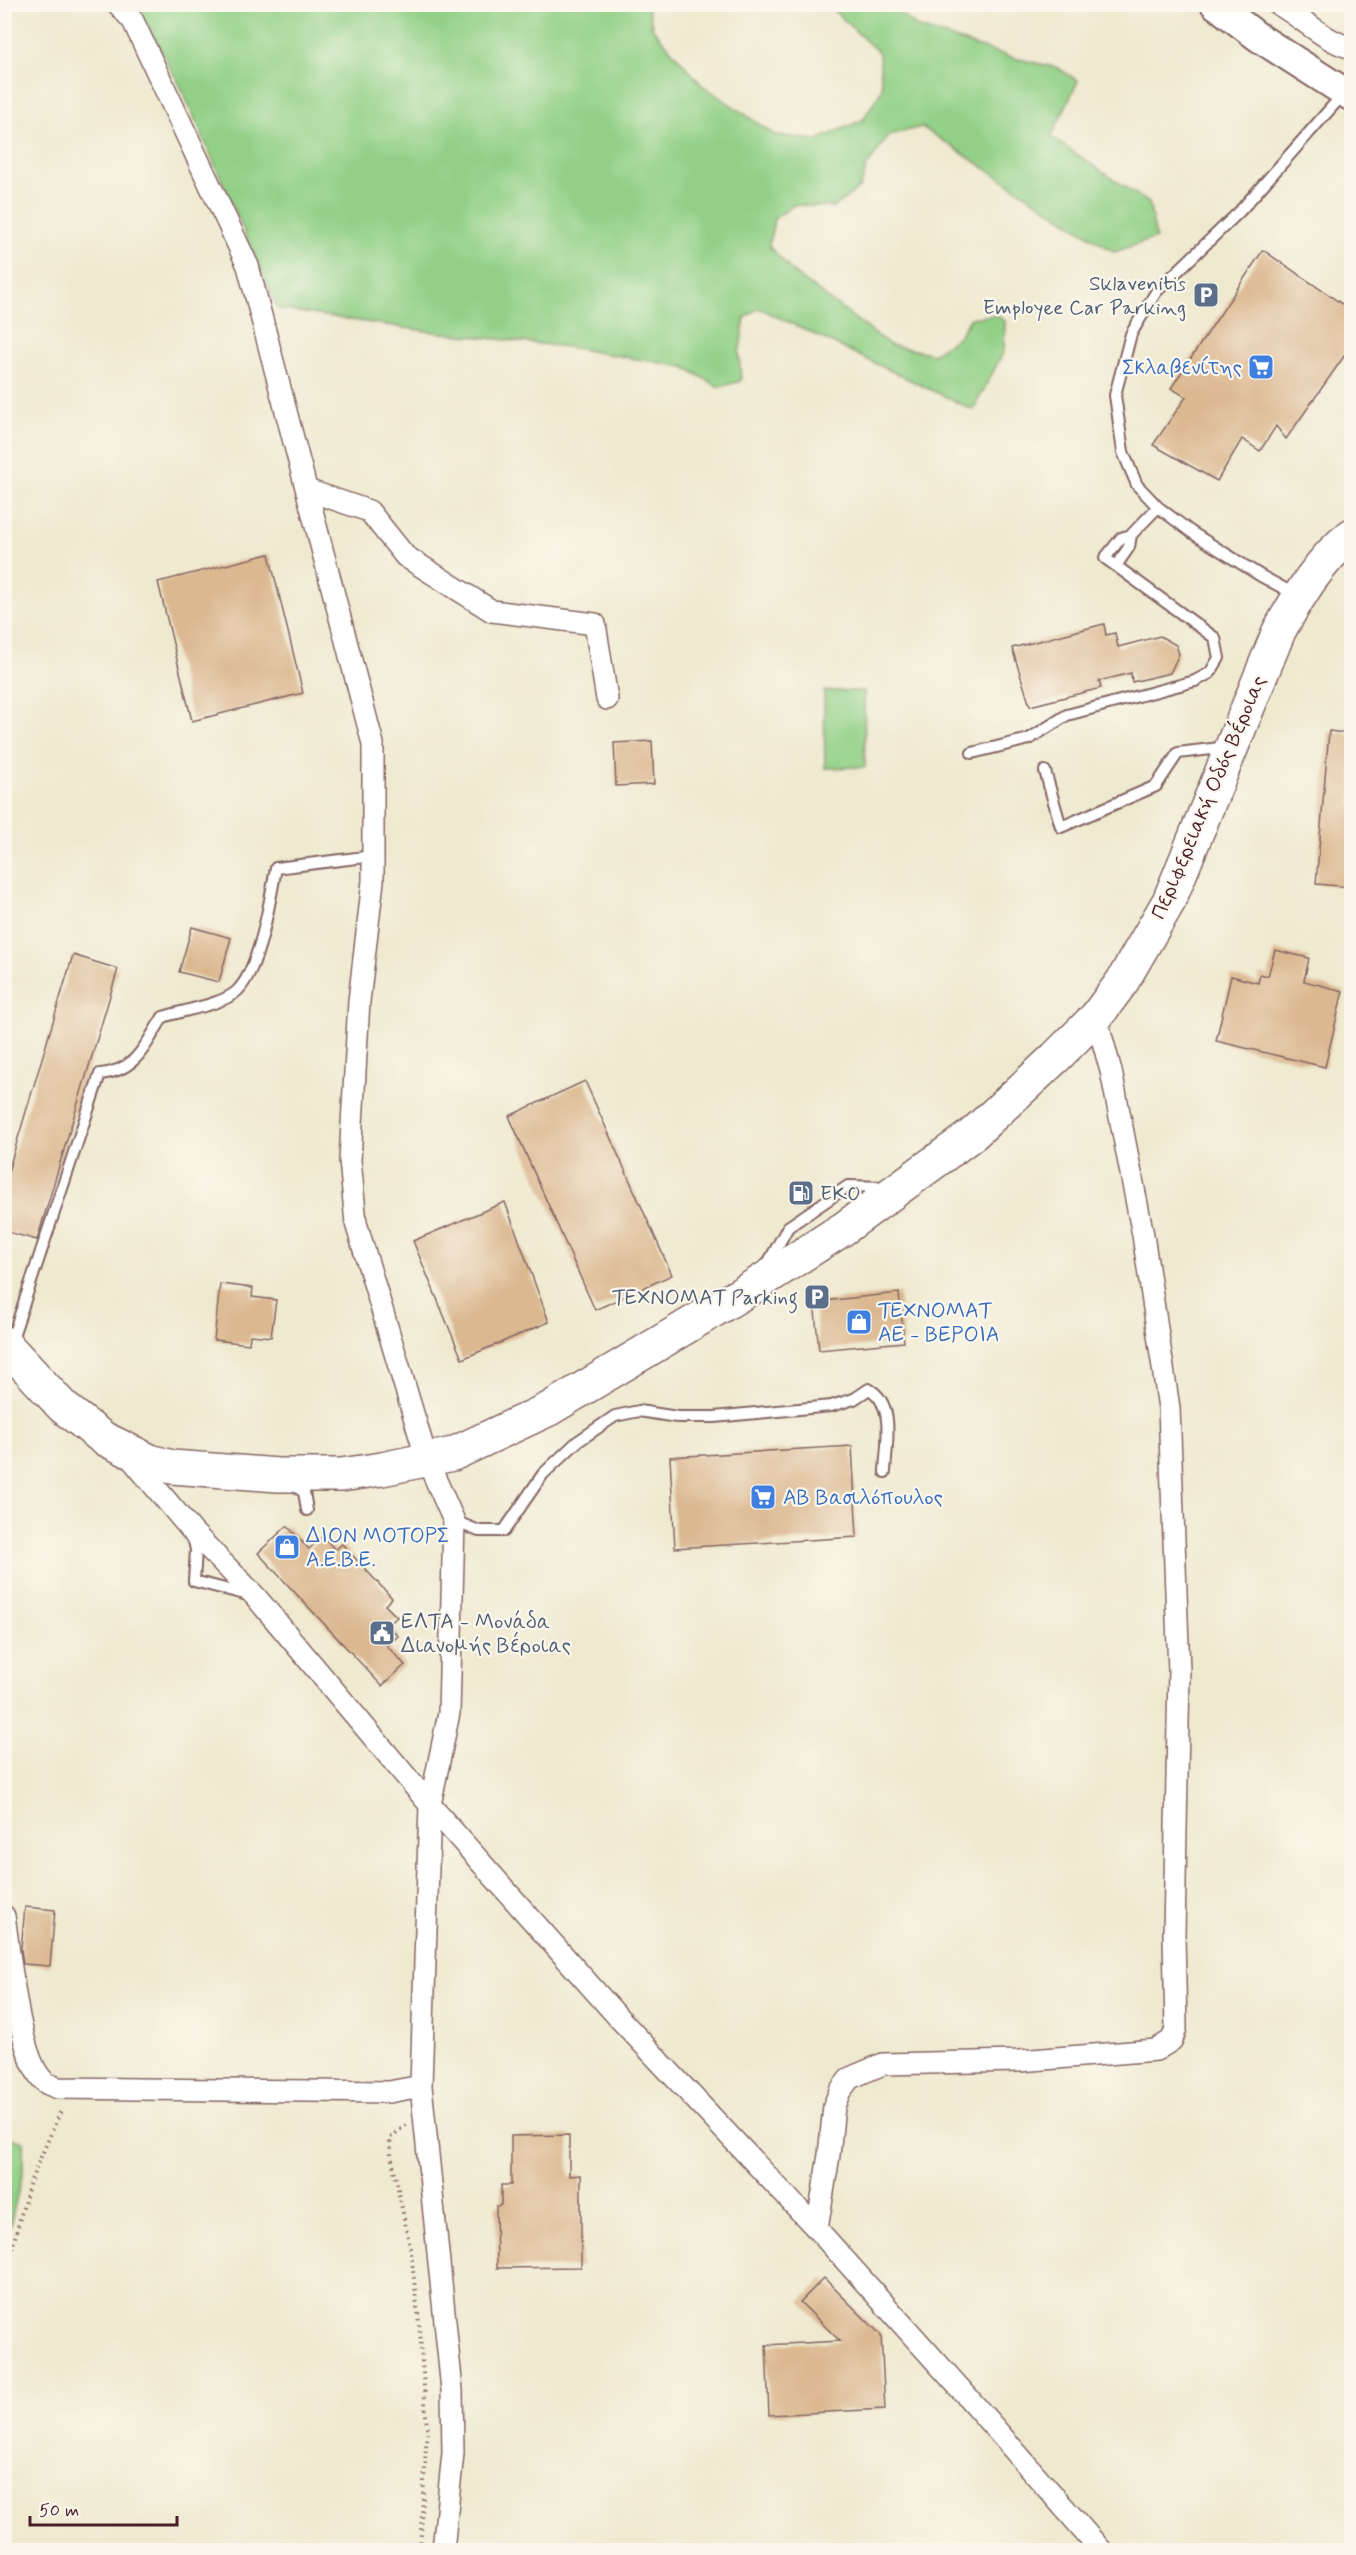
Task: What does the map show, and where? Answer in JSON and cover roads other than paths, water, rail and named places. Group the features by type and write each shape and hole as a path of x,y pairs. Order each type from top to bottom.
{"main road":[{"path":"1215,4 1258,37 1348,95"},
{"name":"Περιφερειακή Οδός Βέροιας","path":"7,1346 63,1407 103,1438 150,1461 172,1467 278,1475 341,1474 453,1454 549,1409 758,1283 843,1229 973,1134 1056,1059 1096,1017 1122,982 1169,901 1278,631 1320,568 1352,535"}],"street":[{"path":"118,4 133,21 248,266 373,744 373,881 359,1001 350,1160 356,1223 427,1460 454,1521 449,1713 430,1805 421,2086 452,2390 453,2453 442,2550"},
{"path":"1278,4 1296,14 1337,44 1352,48"},
{"path":"307,490 369,511 405,556 492,611 595,624 607,699"},
{"path":"817,2229 834,2106 840,2091 850,2078 883,2064 1019,2061 1156,2050 1172,2040 1176,2028 1174,1935 1179,1671 1169,1408 1143,1235 1111,1071 1096,1017"},
{"path":"122,1449 192,1531 255,1596 430,1805 618,2017 817,2229 1101,2550"},
{"path":"4,1916 19,2018 32,2062 45,2082 58,2088 389,2092 421,2086"}],"lane":[{"path":"1299,597 1191,532 1158,507 1137,485 1123,452 1116,395 1131,334 1156,292 1240,211 1348,95"},
{"path":"972,753 1029,739 1067,715 1155,693 1195,681 1210,673 1219,658 1215,638 1105,558 1120,537 1131,535 1158,507"},
{"path":"1045,771 1061,827 1156,786 1178,753 1231,746"},
{"path":"7,1346 100,1074 116,1073 135,1061 163,1017 214,1002 236,992 251,972 269,906 276,868 374,856"},
{"path":"454,1521 479,1531 504,1531 543,1474 577,1442 615,1416 639,1411 677,1417 714,1417 831,1407 855,1400 870,1389 880,1394 887,1411 885,1472"},
{"path":"278,1475 304,1492 307,1510"},
{"path":"192,1531 196,1550 194,1581 243,1595 255,1596"}],"place":[{"name":"Sklavenitis Employee Car Parking","path":"1206,295"},
{"name":"Σκλαβενίτης","path":"1261,367"},
{"name":"EKO","path":"801,1193"},
{"name":"ΤΕΧΝΟΜΑΤ Parking","path":"817,1297"},
{"name":"ΤΕΧΝΟΜΑΤ ΑΕ - ΒΕΡΟΙΑ","path":"859,1322"},
{"name":"ΑΒ Βασιλόπουλος","path":"763,1497"},
{"name":"ΔΙΟΝ ΜΟΤΟΡΣ Α.Ε.Β.Ε.","path":"287,1547"},
{"name":"ΕΛΤΑ - Μονάδα Διανομής Βέροιας","path":"382,1633"}]}
